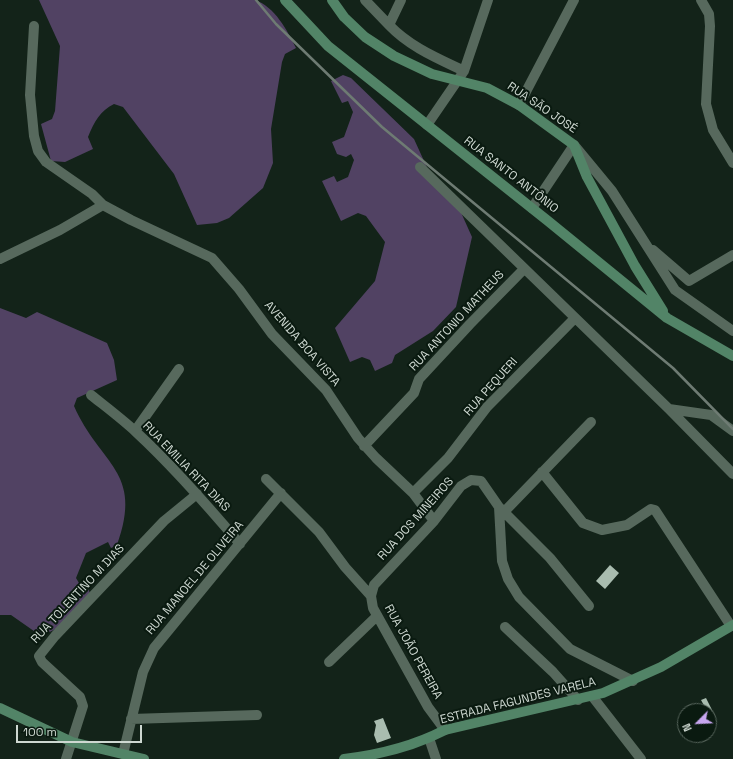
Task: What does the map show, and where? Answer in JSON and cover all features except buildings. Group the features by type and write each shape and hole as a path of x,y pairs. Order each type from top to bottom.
{"main road":[{"name":"RUA SANTO ANTÔNIO","path":"286,0 328,46 532,208 667,318 733,356"},
{"name":"RUA SÃO JOSÉ","path":"332,0 344,17 365,37 394,56 432,74 487,88 519,105 574,145 591,184 635,266 667,318"},
{"name":"ESTRADA FAGUNDES VARELA","path":"344,759 365,756 429,738 445,730 592,696 633,681 662,667 732,625"},
{"path":"0,708 72,742 144,759"}],"street":[{"path":"365,0 398,34 425,52 464,71"},
{"path":"389,25 402,0"},
{"path":"427,125 464,71 488,0"},
{"path":"519,105 574,0"},
{"path":"701,0 709,14 710,26 706,104 713,130 733,163"},
{"name":"AVENIDA BOA VISTA","path":"34,26 30,95 34,136 38,151 46,162 92,194 103,204 131,220 212,258 239,289 272,334 326,390 364,446 413,493 434,521"},
{"path":"532,208 574,145"},
{"name":"RUA SÃO JOSÉ","path":"574,145 612,191 675,290 733,331"},
{"path":"420,167 669,409 733,474"},
{"path":"0,259 60,230 103,204"},
{"path":"646,244 689,281 733,255"},
{"name":"RUA ANTONIO MATHEUS","path":"364,446 414,393 419,379 524,269"},
{"name":"RUA PEQUERI","path":"413,493 448,458 487,407 575,318"},
{"path":"135,431 179,369"},
{"name":"RUA EMILIA RITA DIAS","path":"91,395 135,431 197,494 240,544"},
{"path":"669,409 711,415 733,430"},
{"path":"591,422 542,472 501,509 502,561 508,579 519,597 570,649 633,681"},
{"path":"542,472 583,523 602,530 626,525 651,509 656,510 732,625"},
{"name":"RUA JOÃO PEREIRA","path":"266,479 319,532 345,567 371,596 373,608 377,616 428,707 445,730"},
{"name":"RUA DOS MINEIROS","path":"371,596 374,585 434,521 462,486 471,480 481,481 501,509"},
{"name":"RUA MANOEL DE OLIVEIRA","path":"123,754 143,672 154,648 281,493"},
{"name":"RUA TOLENTINO M DIAS","path":"72,742 83,706 82,701 80,696 42,662 39,656 55,636 164,521 197,494"},
{"path":"501,509 550,558 589,606"},
{"path":"329,662 377,616"},
{"path":"505,627 553,672 578,700"},
{"path":"592,696 641,759"},
{"path":"131,719 257,714"},
{"path":"429,738 436,759"},
{"path":"66,759 72,742"}],"shaded area":[{"path":"39,0 255,0 269,8 280,20 296,48 285,54 282,62 271,129 273,163 263,188 229,218 217,223 197,225 174,174 123,107 114,104 101,114 93,126 88,137 93,149 65,162 51,161 41,124 52,119 55,111 60,46"},
{"path":"343,75 351,78 414,139 435,185 459,208 472,237 456,307 433,331 395,355 392,363 375,371 370,360 362,357 350,362 335,328 375,281 385,242 366,216 358,213 341,221 322,181 334,176 337,182 348,177 354,160 351,154 346,157 337,154 332,142 344,137 353,112 348,101 342,103 331,81"},
{"path":"0,308 26,318 37,312 107,343 114,360 117,380 77,398 74,406 84,426 106,456 122,484 125,500 124,520 117,545 111,548 108,542 86,553 76,578 79,583 85,581 92,598 58,628 41,636 11,615 0,615"}],"railway":[{"path":"256,0 276,24 382,127 673,368 733,429"}]}
